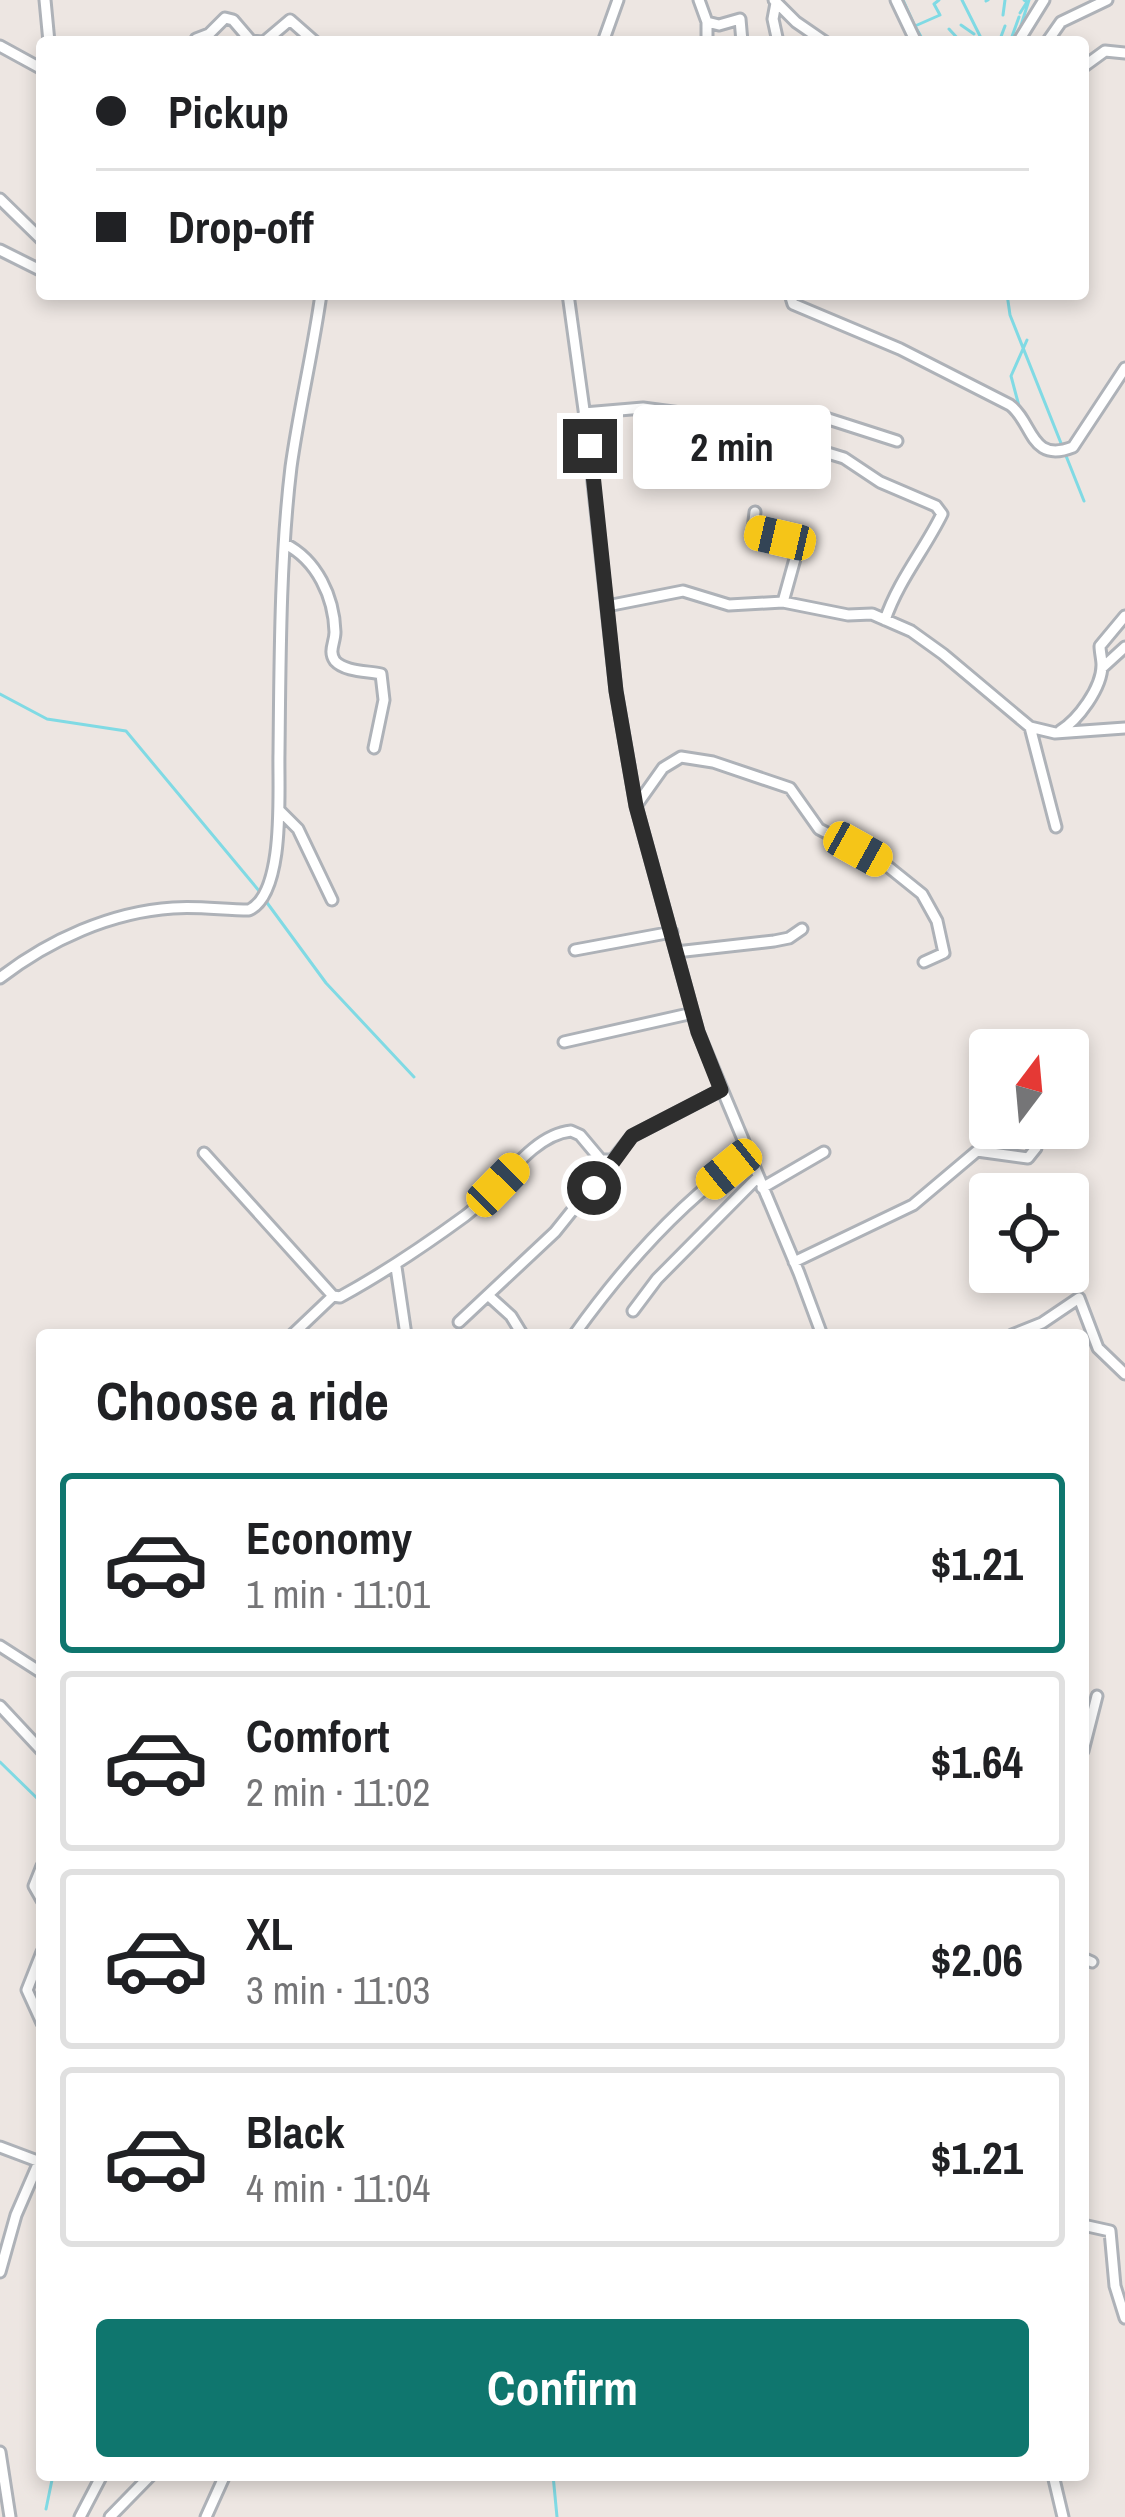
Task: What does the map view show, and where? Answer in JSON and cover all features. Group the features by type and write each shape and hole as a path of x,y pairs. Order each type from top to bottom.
{"street":[{"path":"45,0 49,36"},
{"path":"699,0 706,36"},
{"path":"896,0 913,36"},
{"path":"1051,36 1061,22 1107,0"},
{"path":"1021,36 1039,1"},
{"path":"775,2 775,36"},
{"path":"775,2 818,36"},
{"path":"606,36 619,4"},
{"path":"204,36 225,18 233,20 246,36"},
{"path":"707,22 719,25 740,19 741,36"},
{"path":"270,36 290,20 308,36"},
{"path":"0,46 36,66"},
{"path":"1089,63 1105,51 1125,53"},
{"path":"0,199 36,234"},
{"path":"0,250 36,268"},
{"path":"0,979 34,954 91,926 175,908 249,910 266,894 279,810 291,472 320,300"},
{"path":"569,300 636,806 693,1013 819,1329"},
{"path":"792,300 1010,406 1019,412 1033,439 1047,449 1073,447 1125,368"},
{"path":"584,413 643,408 756,423 844,458 880,482 936,506 942,514 892,598 885,620"},
{"path":"795,442 805,417 813,414 896,441"},
{"path":"755,512 753,530 794,542 798,548 783,602"},
{"path":"285,544 309,561 322,579 335,631 335,660 341,666 381,674 384,700 374,748"},
{"path":"607,606 683,591 729,604 783,602 885,620 943,654 1030,727 1055,733 1125,728"},
{"path":"1055,733 1071,724 1096,686 1102,668 1100,646 1125,616"},
{"path":"1102,668 1125,647"},
{"path":"1030,727 1056,827"},
{"path":"636,806 663,768 692,755 790,788 819,829 880,861 922,894 937,921 944,952 924,962"},
{"path":"279,810 298,830 332,900"},
{"path":"676,952 774,941 802,929"},
{"path":"575,950 672,932"},
{"path":"564,1042 693,1013"},
{"path":"459,1322 577,1209 637,1132 721,1090"},
{"path":"204,1153 333,1296 340,1297 396,1267 464,1216 525,1157 559,1133 567,1130 580,1135 595,1155 611,1160"},
{"path":"794,1262 913,1205 977,1151 1028,1158 1035,1149"},
{"path":"633,1311 657,1279 760,1183 824,1152"},
{"path":"578,1329 618,1276 681,1211 747,1156"},
{"path":"396,1267 405,1329"},
{"path":"299,1329 333,1296"},
{"path":"490,1297 519,1329"},
{"path":"1027,1329 1079,1298 1098,1348 1125,1374"},
{"path":"0,1646 36,1668"},
{"path":"1089,1727 1097,1696"},
{"path":"0,1706 36,1745"},
{"path":"36,1967 27,1990 36,2010"},
{"path":"0,2147 36,2160"},
{"path":"0,2272 16,2215 36,2171"},
{"path":"1089,2226 1110,2231 1115,2286 1125,2318"},
{"path":"0,2452 10,2517"},
{"path":"80,2517 99,2481"},
{"path":"110,2517 145,2481"},
{"path":"206,2517 222,2481"},
{"path":"1054,2481 1063,2517"}],"waterway":[{"path":"903,0 914,24"},
{"path":"921,36 915,26 940,15 934,4 939,0"},
{"path":"962,0 980,36"},
{"path":"1003,15 1005,0"},
{"path":"1020,13 1024,0"},
{"path":"1018,35 1029,0"},
{"path":"1012,36 1019,17"},
{"path":"961,25 974,34"},
{"path":"1001,36 1005,26"},
{"path":"949,29 955,36"},
{"path":"1008,300 1084,501"},
{"path":"1019,406 1011,376 1027,340"},
{"path":"0,694 47,719 126,731 260,892"},
{"path":"265,900 326,983 414,1077"},
{"path":"0,1762 36,1797"},
{"path":"46,2509 52,2481"},
{"path":"554,2481 557,2517"}],"route":[{"path":"590,446 616,691 636,806 698,1032 721,1090 632,1136 594,1188"}]}
